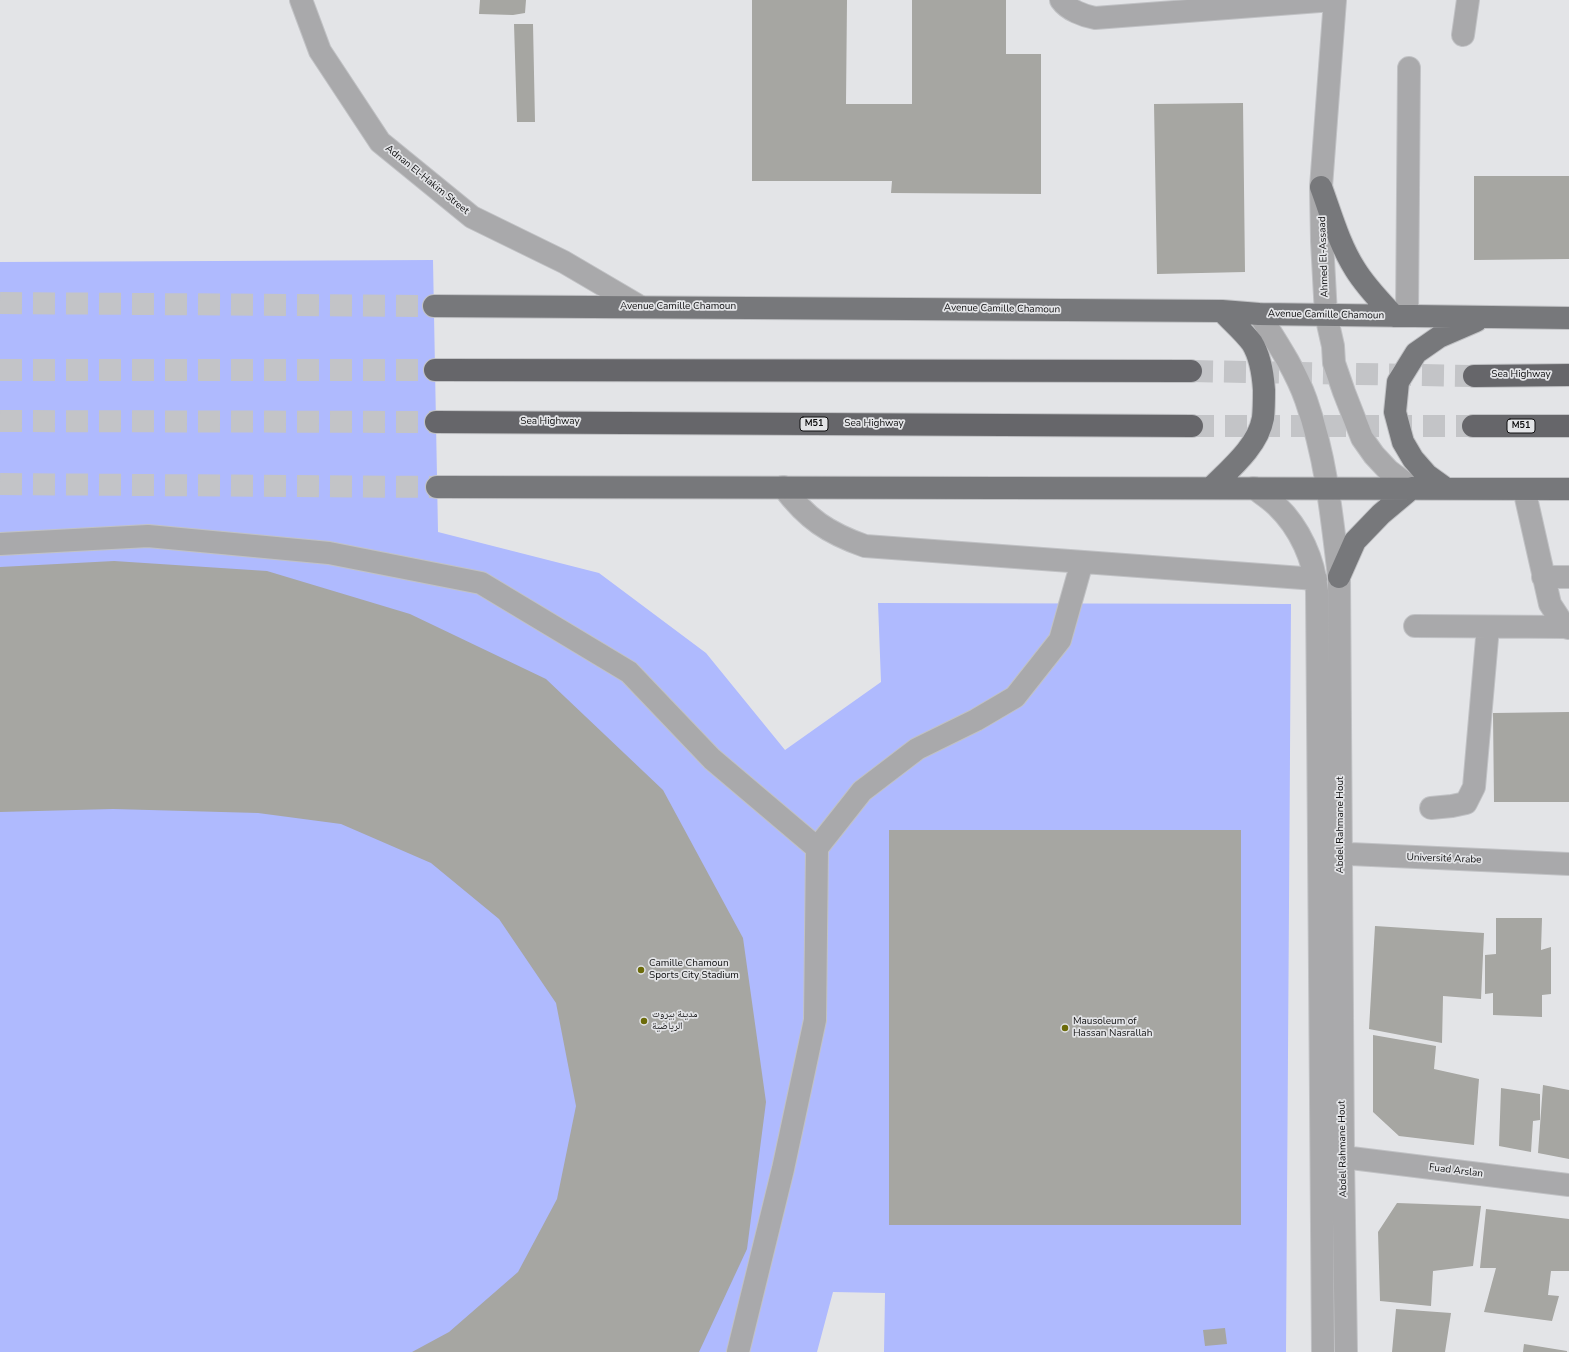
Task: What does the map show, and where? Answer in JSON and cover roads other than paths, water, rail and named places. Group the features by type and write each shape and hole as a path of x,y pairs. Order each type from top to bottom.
{"highway":[{"path":"435,370 1191,371"},
{"name":"Sea Highway","path":"1474,376 1569,375"},
{"name":"Sea Highway","path":"436,422 1192,426"},
{"name":"M51","path":"1473,426 1569,426"}],"main road":[{"path":"1321,187 1341,241 1355,269 1372,293 1400,316"},
{"name":"Avenue Camille Chamoun","path":"434,306 639,306 1222,312 1486,318 1569,318"},
{"path":"1211,488 1248,449 1259,431 1264,409 1264,379 1261,366 1252,344 1222,312"},
{"path":"1445,488 1427,475 1413,459 1403,442 1395,412 1398,382 1416,354 1439,337 1464,325 1486,318"},
{"path":"437,487 1254,488 1329,490 1445,488 1569,490"},
{"path":"1339,577 1354,541 1376,518 1412,488"}],"street":[{"name":"Adnan El-Hakim Street","path":"301,0 320,51 380,142 472,217 564,262 639,306"},
{"path":"1061,0 1076,12 1095,18 1334,0"},
{"name":"Ahmed El-Assaad","path":"1334,0 1321,187 1326,315 1333,346 1334,363 1362,438 1374,455 1388,470 1412,488"},
{"path":"1463,35 1468,0"},
{"path":"1400,316 1409,68"},
{"name":"Abdel Rahmane Hout","path":"1259,314 1284,355 1305,398 1318,437 1329,490 1339,577 1343,1157 1346,1352"},
{"path":"783,487 794,502 807,515 825,529 844,539 865,546 1316,579"},
{"path":"1254,488 1277,506 1295,527 1308,552 1316,579 1317,591 1323,1352"},
{"path":"1524,489 1550,604 1567,628"},
{"path":"0,544 148,536 328,553 481,583 629,672 712,759 817,848"},
{"path":"738,1352 783,1169 815,1020 817,848 862,791 917,749 976,720 1015,697 1060,640 1082,562"},
{"path":"1543,577 1569,577"},
{"path":"1415,626 1567,628"},
{"path":"1431,808 1466,803 1474,786 1488,626"},
{"name":"Université Arabe","path":"1319,853 1569,864"},
{"name":"Fuad Arslan","path":"1343,1157 1569,1185"}],"tunnel":[{"path":"0,303 434,306"},
{"path":"0,370 435,370"},
{"path":"1191,371 1474,376"},
{"path":"0,421 436,422"},
{"path":"1192,426 1473,426"},
{"path":"0,484 437,487"}],"place":[{"name":"Camille Chamoun Sports City Stadium","path":"641,970"},
{"name":"مدينة بيروت الرياضية","path":"644,1021"},
{"name":"Mausoleum of Hassan Nasrallah","path":"1065,1028"}]}
